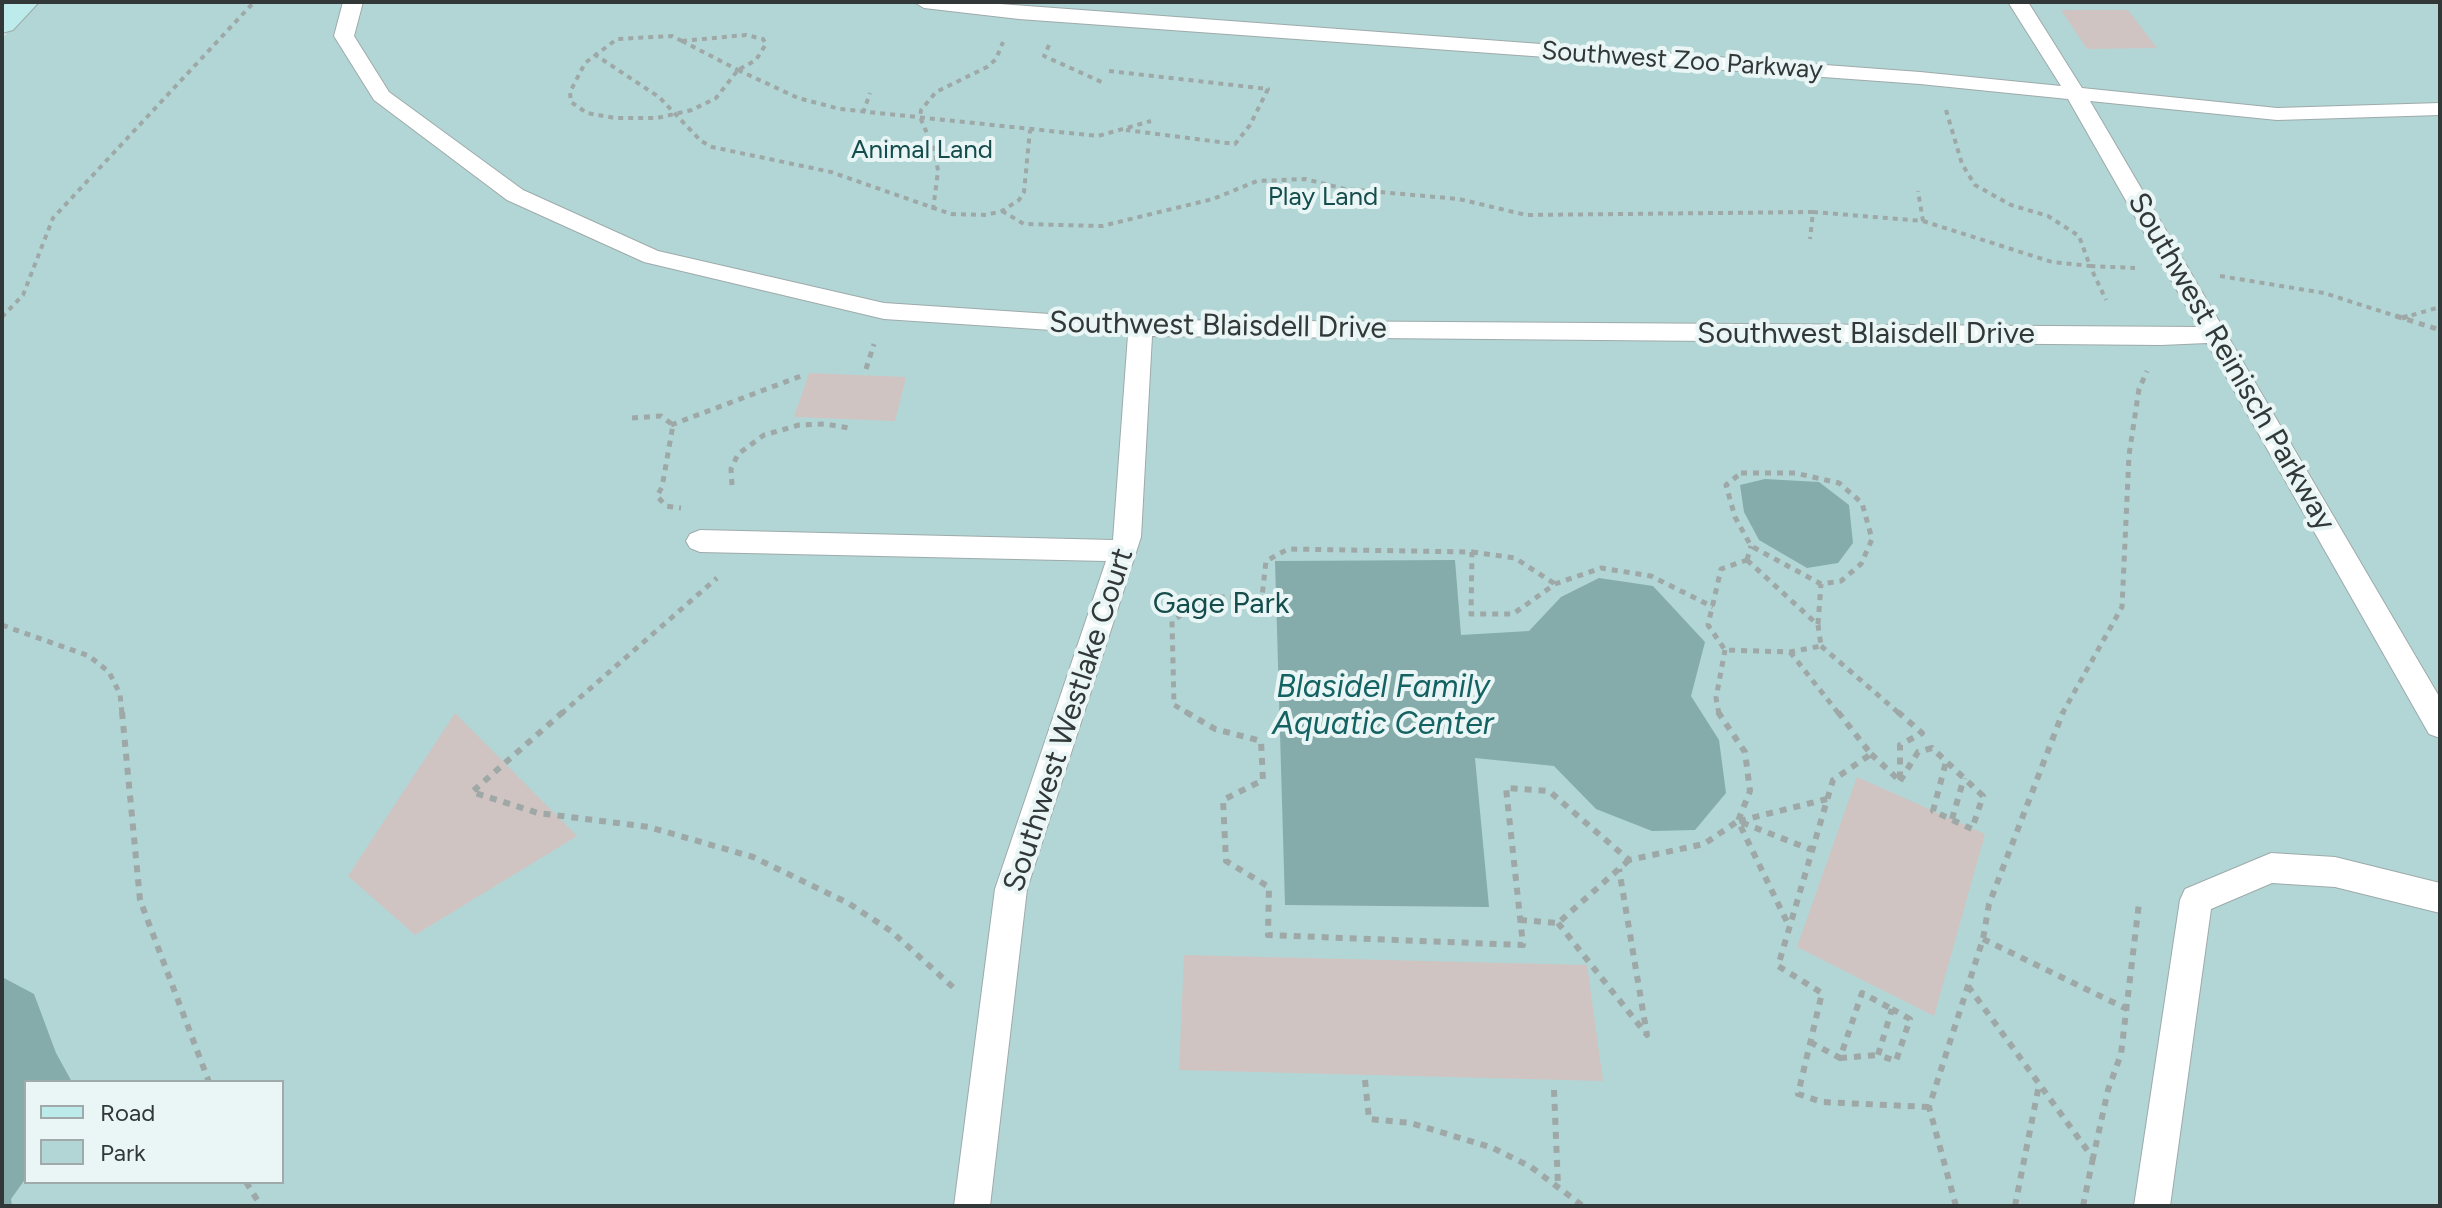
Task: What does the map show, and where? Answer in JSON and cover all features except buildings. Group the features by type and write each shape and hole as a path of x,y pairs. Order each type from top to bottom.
{"main road":[{"path":"2,24 24,2"}],"lane":[{"name":"Southwest Blaisdell Drive","path":"353,2 344,36 381,96 515,195 652,257 884,311 1140,328 2161,337 2214,334"},
{"name":"Southwest Zoo Parkway","path":"924,2 1019,13 1920,78 2199,109 2318,115 2440,109"},
{"name":"Southwest Reinisch Parkway","path":"2018,2 2075,93 2440,725"},
{"name":"Southwest Westlake Court","path":"972,1206 1011,889 1128,537 1140,328"},
{"path":"700,541 1124,551"},
{"path":"2152,1206 2196,900 2271,868 2335,872 2440,898"}],"path":[{"path":"2,317 23,295 53,218 254,2"},
{"path":"933,210 938,171 935,152 920,117 924,104 936,92 975,74 996,59 1019,13"},
{"path":"1065,16 1044,56 1106,84"},
{"path":"682,41 741,35 763,39 766,44 760,55 738,70 712,102 677,114 643,119 605,117 575,106 570,92 578,73 594,54 617,39 672,36 738,70 798,98 863,113 1098,136 1151,121"},
{"path":"594,54 659,97 701,141 712,147 831,172 933,210 968,216 1002,211 1023,196 1030,130"},
{"path":"1109,71 1268,89 1250,125 1235,144 1121,130"},
{"path":"863,113 870,93"},
{"path":"1943,100 1962,164 1975,185 2011,205 2048,216 2079,236 2111,311"},
{"path":"1002,211 1024,224 1102,226 1213,199 1257,181 1305,179 1345,189 1459,199 1526,215 1813,212 1923,221 2052,262 2090,266"},
{"path":"1918,191 1923,221"},
{"path":"1810,239 1813,212"},
{"path":"2178,271 2286,285 2440,330"},
{"path":"2401,318 2440,307"},
{"path":"866,369 877,336"},
{"path":"1956,1206 1929,1107 1983,939 1989,904 2059,719 2122,607 2129,455 2139,389 2161,337"},
{"path":"671,425 801,376"},
{"path":"632,418 657,415 668,419 671,425 662,487 657,496 666,506 690,507"},
{"path":"732,485 733,462 745,448 764,435 799,425 825,424 849,428"},
{"path":"1741,473 1795,473 1839,483 1862,503 1872,539 1861,564 1841,581 1821,584 1751,546 1735,517 1726,485 1741,473"},
{"path":"1747,560 1751,546"},
{"path":"1555,584 1515,558 1472,552 1288,549 1266,561 1262,597 1209,597 1172,621 1174,705 1215,729 1261,741 1263,780 1223,800 1226,861 1269,887 1268,935 1523,945 1506,788 1549,791 1629,860"},
{"path":"1472,552 1471,614 1513,614 1555,584 1601,568 1651,576 1713,607"},
{"path":"1747,560 1721,569 1708,625 1725,650 1716,698 1719,717 1745,752 1750,791 1738,821 1789,927"},
{"path":"1747,560 1818,625"},
{"path":"728,568 472,792 538,813 649,827 753,857 801,878 880,924 930,964 958,992"},
{"path":"1821,584 1818,625 1821,646 1922,733 1900,745 1900,781"},
{"path":"2,625 89,656 109,672 120,694 140,900 208,1080"},
{"path":"1725,650 1790,652 1821,646"},
{"path":"1790,652 1871,754 1900,781"},
{"path":"1900,781 1918,752 1932,748 1983,796 1972,829 1933,811 1946,762"},
{"path":"1871,754 1833,780 1778,966 1822,993 1798,1094 1822,1102 1929,1107"},
{"path":"1952,819 1964,778"},
{"path":"1520,920 1558,923 1629,860 1704,844 1738,821 1827,799"},
{"path":"1738,821 1812,850"},
{"path":"1558,923 1647,1035 1619,869"},
{"path":"2083,1206 2108,1090 2121,1054 2139,903"},
{"path":"1983,939 2127,1009"},
{"path":"1968,986 2093,1158"},
{"path":"1810,1042 1840,1058 1878,1055 1896,1061 1910,1019 1862,993 1840,1058"},
{"path":"1878,1055 1892,1009"},
{"path":"1365,1080 1369,1119 1411,1123 1452,1133 1531,1167 1583,1206"},
{"path":"2015,1206 2039,1084"},
{"path":"1554,1090 1558,1187"},
{"path":"247,1184 261,1206"}],"green space":[{"name":"Gage Park","path":"37,2 2440,2 2440,1206 2,1206 2,38"}],"water":[{"path":"1765,479 1819,482 1849,505 1853,543 1838,563 1807,568 1759,540 1744,512 1740,485"},
{"name":"Blasidel Family Aquatic Center","path":"1455,560 1461,635 1529,631 1561,597 1599,578 1653,586 1705,642 1691,696 1719,740 1726,793 1695,830 1652,831 1596,809 1554,766 1475,758 1489,907 1285,905 1275,561"},
{"path":"2,977 34,994 56,1053 71,1080 24,1080 24,1181 11,1199 12,1206 2,1206"}],"park label":[{"name":"Animal Land","path":"922,150"},
{"name":"Play Land","path":"1323,197"}]}
